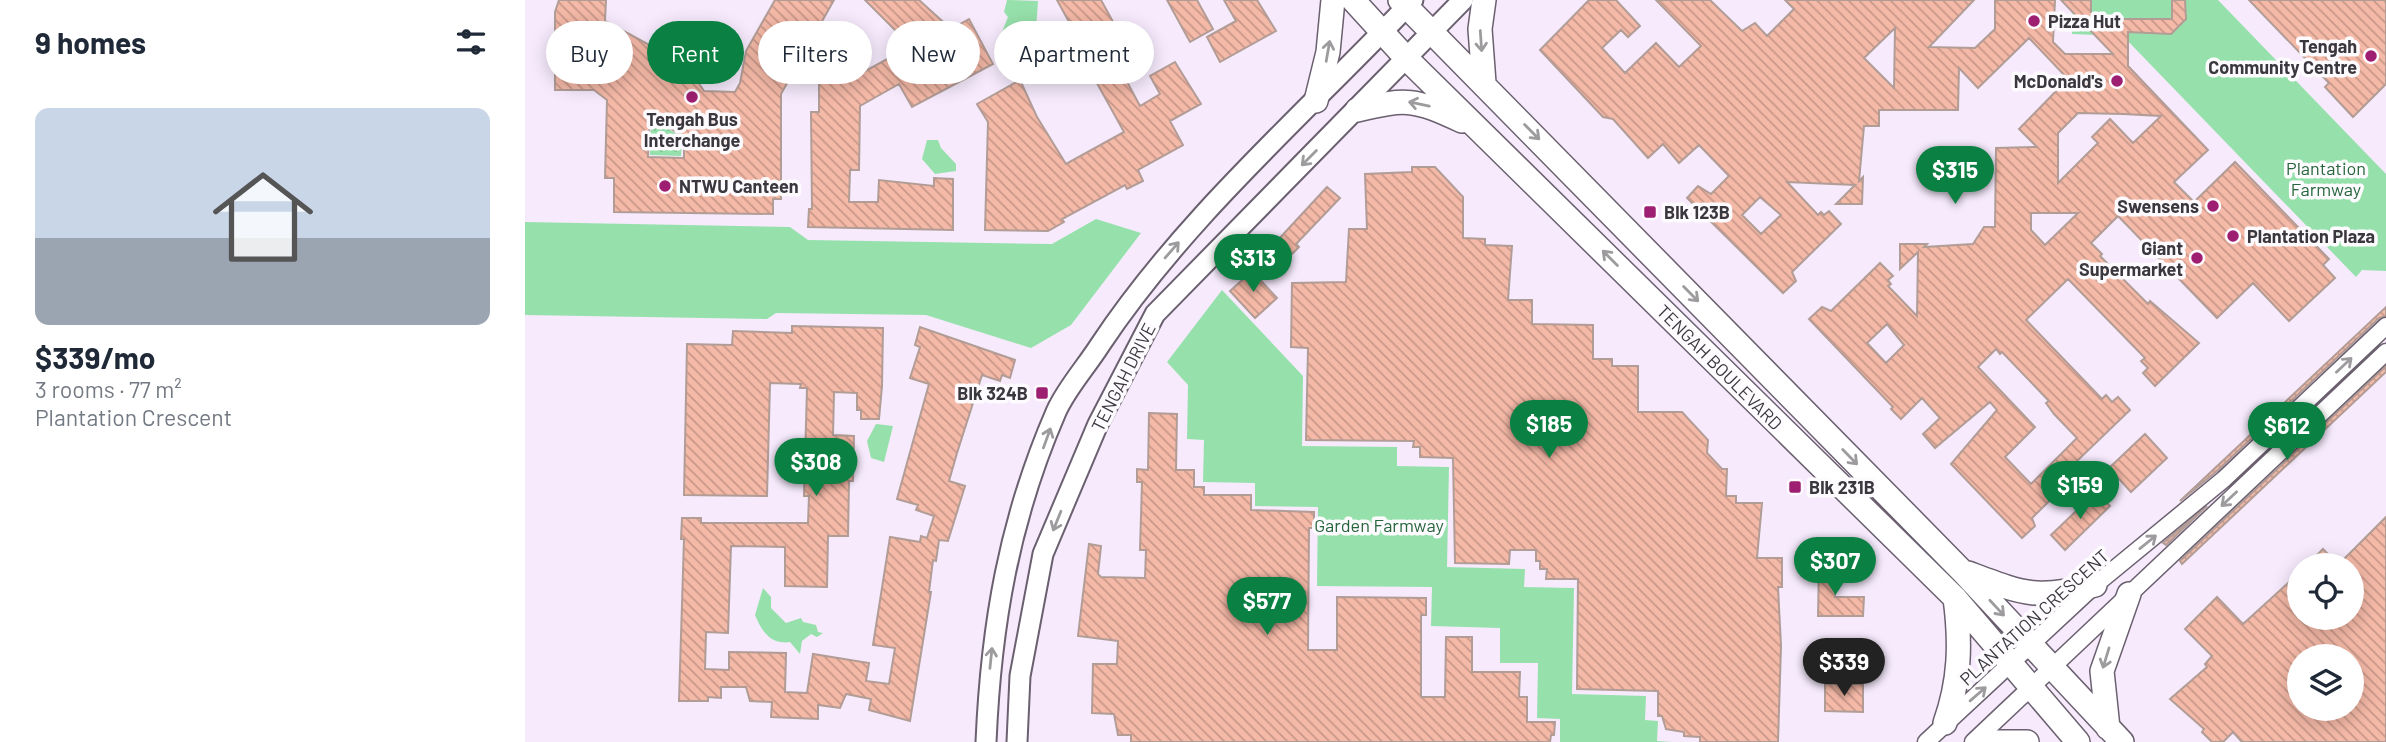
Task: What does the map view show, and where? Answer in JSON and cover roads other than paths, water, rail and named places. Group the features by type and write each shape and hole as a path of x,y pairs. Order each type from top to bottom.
{"main road":[{"path":"1316,102 1328,52 1333,0"},
{"name":"TENGAH BOULEVARD","path":"1353,0 1407,59 1955,598 2078,742"},
{"path":"1484,0 1480,29 1484,83"},
{"name":"TENGAH BOULEVARD","path":"1406,2 1432,33 1962,571 2115,735"},
{"path":"1357,110 1401,100 1431,106 1478,128"},
{"path":"1962,571 2011,589 2039,595 2054,595 2095,585"},
{"path":"2115,735 2102,671 2129,594"},
{"path":"1945,723 1956,691 1958,669 1960,635 1955,598"},
{"path":"1992,742 2027,742"}],"street":[{"name":"TENGAH DRIVE","path":"1017,742 1020,676 1043,554 1097,424 1155,314 1463,0"},
{"name":"TENGAH DRIVE","path":"984,737 996,611 1016,523 1057,410 1133,296 1179,241 1383,32 1406,2"},
{"name":"PLANTATION CRESCENT","path":"1926,742 2095,585 2224,479 2386,326"},
{"path":"1973,742 2386,352"},
{"path":"1018,712 1032,742"}],"place":[{"name":"Pizza Hut","path":"2034,21"},
{"name":"Tengah Community Centre","path":"2371,56"},
{"name":"McDonald's","path":"2117,81"},
{"name":"Tengah Bus Interchange","path":"692,97"},
{"name":"NTWU Canteen","path":"665,186"},
{"name":"Swensens","path":"2213,206"},
{"name":"Blk 123B","path":"1650,212"},
{"name":"Plantation Plaza","path":"2233,236"},
{"name":"Giant Supermarket","path":"2197,258"},
{"name":"Blk 324B","path":"1042,393"},
{"name":"Blk 231B","path":"1795,487"}],"park label":[{"name":"Plantation Farmway","path":"2326,178"},
{"name":"Garden Farmway","path":"1379,525"}]}
